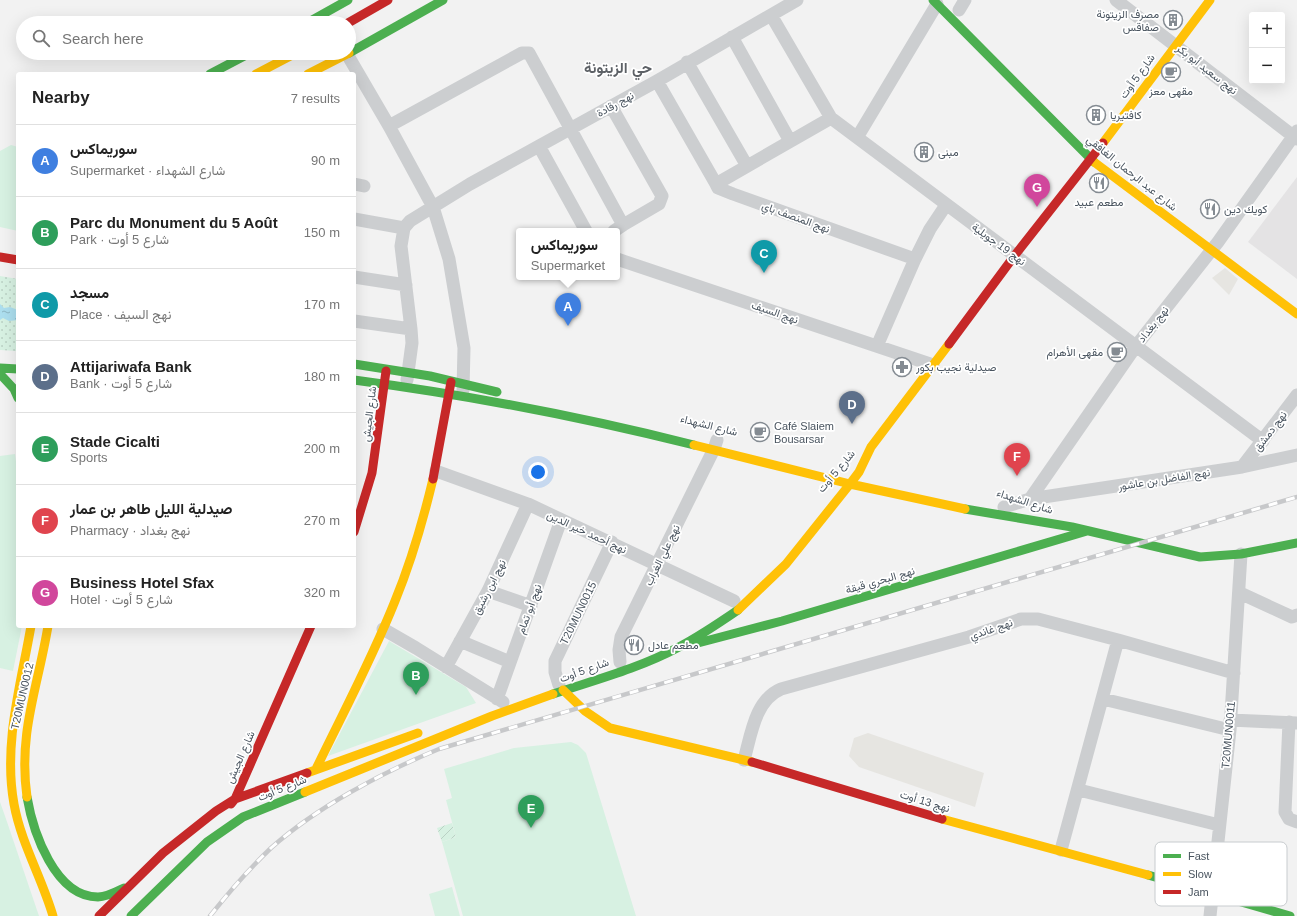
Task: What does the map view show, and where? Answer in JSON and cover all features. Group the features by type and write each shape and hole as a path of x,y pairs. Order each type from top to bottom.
{"main road":[{"path":"319,16 348,0"},
{"path":"356,18 388,0"},
{"path":"356,49 443,0"},
{"name":"شارع 5 أوت","path":"788,546 846,483 859,472 867,454 932,365 1015,255 1099,150 1210,0"},
{"name":"شارع عبد الرحمان الغافقي","path":"935,2 1091,159 1216,244 1297,314"},
{"path":"214,72 237,60"},
{"path":"260,72 283,60"},
{"path":"312,72 335,60"},
{"path":"0,257 16,260"},
{"path":"356,364 408,372 507,394"},
{"path":"0,368 16,369"},
{"name":"شارع الجيش","path":"356,526 371,480 379,435 387,368"},
{"path":"0,374 14,389 16,394"},
{"name":"شارع الشهداء","path":"356,380 406,387 716,442 846,483 974,511 1055,524 1200,557 1241,554 1297,543"},
{"path":"316,769 383,629 419,534 456,397"},
{"path":"522,397 612,416"},
{"name":"شارع 5 أوت","path":"455,721 501,701 561,688 678,648 706,632 744,606 765,586 807,540 846,483"},
{"name":"شارع الشهداء","path":"1000,506 1055,524"},
{"name":"نهج البحري قيقة","path":"678,648 782,621 1087,531"},
{"path":"722,609 734,601 773,563"},
{"name":"شارع 5 أوت","path":"176,872 207,842 243,817 676,640 702,622"},
{"name":"T20MUN0012","path":"31,628 14,715 10,757 14,804 53,916"},
{"name":"T20MUN0012","path":"48,628 28,716 25,740 24,763 28,800 44,849 58,874 69,888 86,896 99,897 112,894 130,885"},
{"name":"شارع الجيش","path":"99,916 185,833 235,799 310,628"},
{"path":"24,662 40,667"},
{"name":"نهج 13 أوت","path":"561,688 579,707 598,722 610,728 744,760 969,827 1061,850 1155,877"},
{"name":"شارع 5 أوت","path":"235,799 426,731"},
{"path":"131,916 176,872 235,799"},
{"name":"نهج 13 أوت","path":"1255,906 1290,916"}],"street":[{"name":"نهج رقادة","path":"404,228 416,216 433,208 570,128 656,81 797,0"},
{"name":"نهج سعيد أبو بكر","path":"1116,0 1296,136"},
{"path":"858,136 935,2"},
{"name":"نهج 19 جويلية","path":"771,15 831,118 858,136 946,205 1263,441"},
{"path":"732,37 790,141"},
{"path":"389,126 526,52 529,53 570,128 618,228 659,204 662,196 611,106"},
{"path":"352,60 433,208 449,259 464,348 456,397"},
{"path":"687,62 747,166"},
{"path":"656,81 716,184 831,118"},
{"name":"نهج بغداد","path":"1030,499 1136,346 1216,244 1296,136"},
{"path":"539,146 584,228"},
{"name":"نهج المنصف باي","path":"716,184 718,188 732,194 915,259"},
{"path":"877,346 915,259 930,229 946,205"},
{"path":"356,219 404,228 401,246 412,342 406,387"},
{"name":"نهج السيف","path":"620,260 932,365"},
{"path":"356,276 406,285"},
{"path":"356,321 411,329"},
{"name":"نهج دمشق","path":"1242,467 1297,395"},
{"name":"نهج علي الغراب","path":"620,662 619,650 621,637 716,442"},
{"name":"نهج الفاضل بن عاشور","path":"1030,499 1242,467 1297,455"},
{"name":"نهج أحمد خير الدين","path":"436,470 528,504 612,542 656,566 734,601"},
{"path":"1000,506 1030,499"},
{"name":"نهج ابن رشيق","path":"446,667 488,591 528,504"},
{"name":"نهج أبو تمام","path":"501,701 510,662 561,520"},
{"name":"T20MUN0015","path":"561,688 555,672 555,661 612,542"},
{"name":"T20MUN0011","path":"1218,842 1230,725 1240,593 1241,554"},
{"path":"488,591 530,606"},
{"path":"1240,593 1295,619"},
{"name":"نهج غاندي","path":"744,760 760,709 772,694 782,689 968,637 1021,619 1038,619 1234,673"},
{"path":"383,629 501,701"},
{"path":"1061,850 1079,790 1118,640"},
{"path":"460,641 510,662"},
{"path":"1103,699 1230,725 1293,723 1285,812 1289,819 1297,822"},
{"path":"1079,790 1219,825"},
{"name":"T20MUN0011","path":"1210,916 1212,906"}],"shaded area":[{"path":"1297,177 1297,279 1248,242"},
{"path":"1225,268 1238,279 1229,295 1212,278"},
{"path":"868,733 984,773 975,807 859,767 849,756 854,738"}],"green space":[{"path":"11,145 16,146 16,231 0,227 0,151"},
{"path":"0,276 16,279 16,351 0,350"},
{"path":"15,454 16,461 16,628 22,628 13,671 0,668 0,456"},
{"path":"389,641 466,687 476,703 328,756"},
{"path":"571,742 578,745 586,753 636,916 463,916 442,842 456,837 446,800 452,798 444,769 514,748"},
{"path":"0,802 5,816 39,916 0,916"},
{"path":"452,823 456,837 442,842 437,828"},
{"path":"452,887 460,916 435,916 429,894"}],"water":[{"path":"0,304 4,308 10,307 16,309 16,320 9,321 3,318 0,320"}],"railway":[{"path":"210,916 239,881 271,848 309,818 373,780 439,749 1297,497"}],"traffic: fast":[{"path":"319,16 348,0"},
{"path":"356,49 443,0"},
{"path":"933,0 1094,162"},
{"path":"214,72 237,60"},
{"path":"356,364 430,376 497,392"},
{"path":"0,368 16,369"},
{"path":"0,374 14,389 16,394"},
{"path":"356,380 482,400 567,416 694,445"},
{"path":"965,509 1072,527 1200,557 1241,554 1297,543"},
{"path":"698,643 782,621 1087,531"},
{"path":"553,694 649,661 679,647 717,625 738,610"},
{"path":"131,916 207,842 243,817 305,792"},
{"path":"27,797 41,844 58,875 70,886 83,894 98,897 115,893 124,888"},
{"path":"1148,875 1155,877"},
{"path":"1255,906 1290,916"}],"traffic: slow":[{"path":"1103,143 1210,0"},
{"path":"260,72 283,60"},
{"path":"312,72 335,60"},
{"path":"1094,162 1297,314"},
{"path":"738,610 786,564 850,484 859,472 871,447 949,344"},
{"path":"694,445 850,484 965,509"},
{"path":"316,769 367,665 395,601 416,541 433,479"},
{"path":"31,628 18,692 12,737 11,782 17,818 53,916"},
{"path":"27,797 25,774 27,731 48,628"},
{"path":"563,690 585,711 610,728 752,762"},
{"path":"305,792 492,716 553,694"},
{"path":"307,773 418,733"},
{"path":"942,819 1148,875"}],"traffic: jam":[{"path":"356,18 388,0"},
{"path":"949,344 1015,255 1103,143"},
{"path":"0,257 16,260"},
{"path":"356,525 372,473 386,371"},
{"path":"433,479 451,382"},
{"path":"231,804 235,799 310,628"},
{"path":"752,762 942,819"},
{"path":"99,916 163,853 216,811 235,799 307,773"}],"place":[{"name":"مصرف الزيتونة صفاقس","path":"1173,20"},
{"name":"مقهى معز","path":"1171,72"},
{"name":"كافتيريا","path":"1096,115"},
{"name":"مبنى","path":"924,152"},
{"name":"مطعم عبيد","path":"1099,183"},
{"name":"Business Hotel Sfax","path":"1037,207"},
{"name":"كويك دين","path":"1210,209"},
{"name":"مسجد","path":"764,273"},
{"name":"سوريماكس","path":"568,326"},
{"name":"مقهى الأهرام","path":"1117,352"},
{"name":"صيدلية نجيب بكور","path":"902,367"},
{"name":"Attijariwafa Bank","path":"852,424"},
{"name":"Café Slaiem Bousarsar","path":"760,432"},
{"name":"صيدلية الليل طاهر بن عمار","path":"1017,476"},
{"name":"مطعم عادل","path":"634,645"},
{"name":"Parc du Monument du 5 Août","path":"416,695"},
{"name":"Stade Cicalti","path":"531,828"}],"district":[{"name":"حي الزيتونة","path":"618,68"}]}
